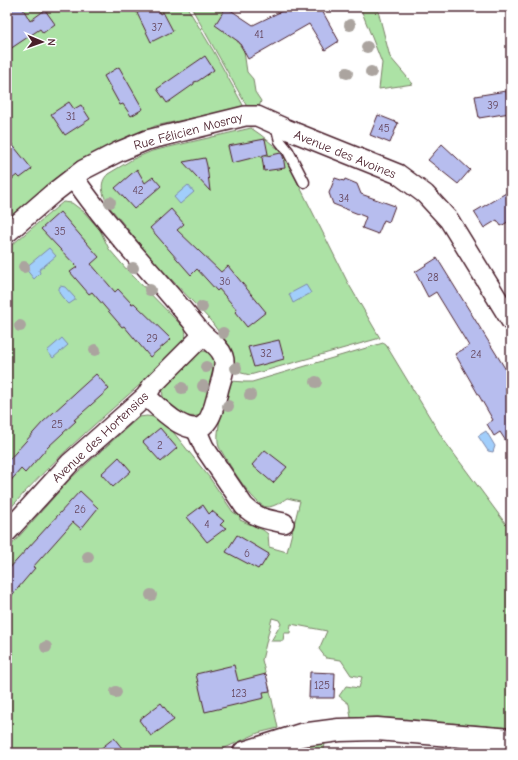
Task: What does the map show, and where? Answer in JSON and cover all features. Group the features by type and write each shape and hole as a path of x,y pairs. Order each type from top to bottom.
{"street":[{"name":"Rue Félicien Mosray","path":"7,233 52,194 83,170 118,152 147,140 249,115 257,116 276,124"},
{"name":"Avenue des Avoines","path":"276,124 398,174 425,194 449,220 511,321"},
{"path":"74,178 93,205 224,357 224,366 214,406 208,420 204,425 196,429 183,426 146,396"},
{"name":"Avenue des Hortensias","path":"7,532 70,463 146,396 152,386 204,335"},
{"path":"196,429 204,447 244,506 252,514 258,517 284,523"},
{"path":"244,753 301,735 339,730 378,729 511,740"}],"lane":[{"path":"276,124 280,141 288,151 304,182"}],"green space":[{"path":"7,7 187,7 244,107 155,126 142,133 130,135 65,171 48,184 7,224"},
{"path":"191,7 223,7 224,22 244,51 247,72 253,79 255,92 261,101 258,110 250,112"},
{"path":"360,7 377,7 390,57 413,84 379,89 382,63"},
{"path":"251,128 283,153 348,283 380,338 250,375 233,371 232,355 229,346 210,320 152,259 108,205 104,197 102,185 108,174 133,159 152,151"},
{"path":"63,202 72,203 84,212 100,230 109,249 128,271 184,328 186,335 183,343 173,356 66,450 7,512 7,249"},
{"path":"383,343 386,345 443,439 511,531 511,728 378,717 351,718 349,704 339,696 346,686 359,688 362,677 351,675 341,660 326,658 319,649 327,631 291,624 290,633 284,633 283,641 271,641 281,624 279,620 272,618 262,660 278,728 258,733 214,753 7,753 7,550 70,479 139,417 147,416 160,418 166,423 209,477 233,512 240,516 240,520 263,530 268,534 269,547 287,552 300,501 287,498 272,506 267,507 261,505 241,482 219,447 219,424 231,381 252,382"},
{"path":"203,351 209,352 220,364 202,415 186,416 179,414 167,405 164,399 164,384 196,354"},
{"path":"325,744 323,753 278,753 301,745"}],"water":[{"path":"188,185 194,192 180,204 174,197"},
{"path":"49,248 56,256 39,270 40,273 34,279 25,268"},
{"path":"306,285 311,293 293,303 289,294"},
{"path":"60,286 65,287 75,298 75,300 69,304 59,291"},
{"path":"62,338 68,345 53,358 47,351"},
{"path":"486,431 495,446 493,452 488,451 478,436"}],"building":[{"path":"7,7 22,7 30,21 45,10 55,24 43,33 40,29 7,51"},
{"path":"148,7 157,7 160,14 163,12 173,31 151,42 137,13"},
{"path":"226,7 253,25 282,11 280,7 320,7 339,41 325,50 309,24 248,59 239,42 215,25"},
{"path":"205,56 214,70 198,81 194,82 194,84 167,103 157,89"},
{"path":"119,67 143,109 131,116 123,104 120,105 104,76"},
{"path":"506,91 510,113 479,118 475,96"},
{"path":"69,102 74,109 81,105 90,119 65,135 51,114"},
{"path":"378,115 398,123 390,143 370,135"},
{"path":"7,138 32,169 20,178 17,175 7,183"},
{"path":"265,139 268,154 232,163 228,146"},
{"path":"442,144 470,170 458,184 428,160"},
{"path":"281,153 285,168 264,171 262,157"},
{"path":"205,158 207,166 210,191 183,162"},
{"path":"137,169 145,183 153,177 161,186 134,209 115,188"},
{"path":"335,178 344,181 345,179 357,184 361,194 395,206 389,222 384,220 378,234 362,228 366,217 333,204 329,193"},
{"path":"506,193 511,202 511,220 501,226 497,220 484,228 474,212"},
{"path":"171,209 184,224 177,230 221,272 228,266 266,312 247,327 235,312 237,310 219,289 217,291 197,269 191,275 150,228"},
{"path":"60,212 99,257 91,264 115,292 118,289 132,304 134,303 171,339 150,357 124,326 122,327 92,292 89,294 70,272 77,267 41,229"},
{"path":"437,258 511,378 511,449 500,432 494,436 487,424 493,420 455,354 469,346 436,292 428,297 415,272"},
{"path":"279,340 284,359 254,367 248,347"},
{"path":"96,374 109,389 74,420 76,421 48,447 25,473 21,469 7,485 7,462 43,422"},
{"path":"160,428 177,448 161,462 143,442"},
{"path":"265,450 287,467 273,483 252,465"},
{"path":"119,457 131,471 113,487 101,474"},
{"path":"80,491 98,508 81,529 73,522 33,567 35,568 7,601 7,571"},
{"path":"203,505 209,514 212,511 224,521 220,525 226,528 207,542 187,517"},
{"path":"237,535 269,554 261,567 260,566 258,569 226,552"},
{"path":"234,665 238,681 266,674 270,691 263,692 264,698 205,712 196,674"},
{"path":"310,672 335,673 334,698 309,698"},
{"path":"161,703 174,720 151,736 139,720"},
{"path":"114,738 126,753 95,753"}]}
